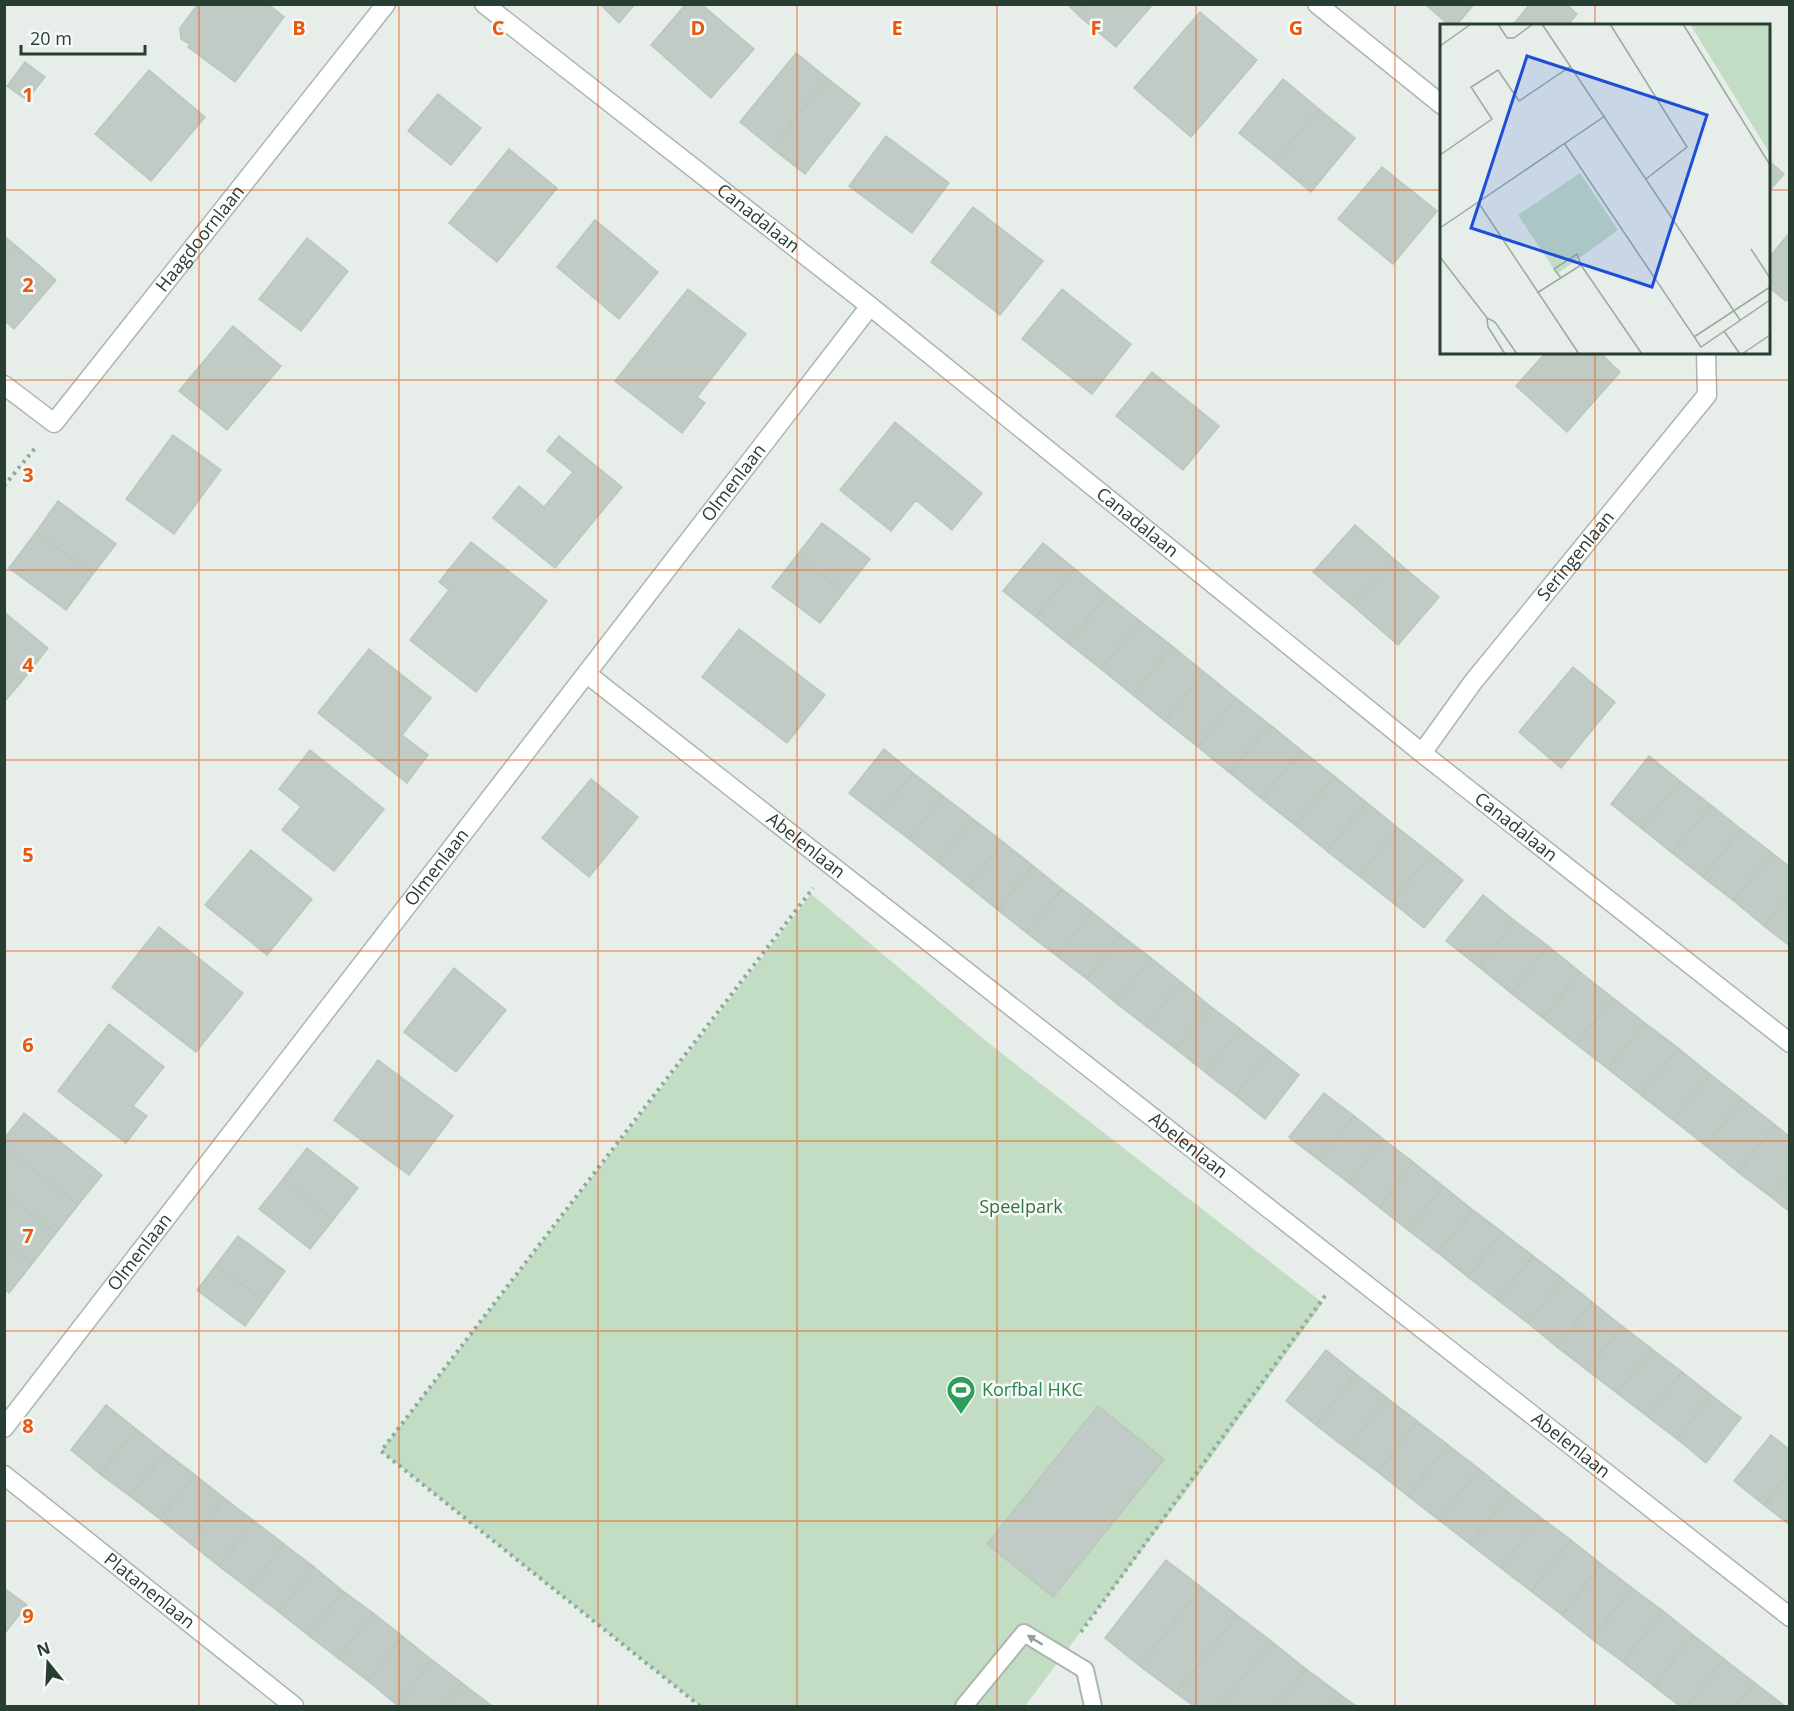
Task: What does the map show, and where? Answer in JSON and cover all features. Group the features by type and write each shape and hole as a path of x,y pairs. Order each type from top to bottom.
{"street":[{"name":"Haagdoornlaan","path":"54,423 386,4"},
{"name":"Canadalaan","path":"484,4 870,306 1422,753 1790,1043"},
{"path":"1317,4 1440,103"},
{"name":"Olmenlaan","path":"4,1428 870,306"},
{"name":"Seringenlaan","path":"1422,753 1473,682 1707,395 1706,354"},
{"path":"4,385 54,423"},
{"name":"Abelenlaan","path":"587,674 1790,1617"},
{"name":"Platanenlaan","path":"4,1475 294,1707"}],"lane":[{"path":"964,1707 1024,1633 1085,1670 1093,1707"}],"path":[{"path":"4,486 54,423"},
{"path":"700,1707 381,1451 831,865"},
{"path":"1085,1670 1077,1636 1345,1269"}],"green space":[{"name":"Speelpark","path":"811,894 991,1045 1323,1303 1197,1477 1025,1706 700,1706 381,1451"}],"building":[{"path":"198,4 268,4 284,17 235,82 188,47 190,44 181,39 180,28"},
{"path":"600,4 635,4 619,23"},
{"path":"686,4 701,4 754,49 711,98 651,45"},
{"path":"1067,4 1089,4 1079,16"},
{"path":"1089,4 1153,4 1116,47 1079,16"},
{"path":"1425,4 1474,4 1458,24 1448,24"},
{"path":"1530,4 1566,4 1577,14 1569,24 1514,24"},
{"path":"1200,12 1257,60 1191,137 1134,88"},
{"path":"796,53 827,78 772,148 740,122"},
{"path":"25,62 45,77 27,100 7,86"},
{"path":"149,70 205,117 151,181 95,134"},
{"path":"827,78 860,104 805,174 772,148"},
{"path":"1283,79 1319,109 1275,162 1239,133"},
{"path":"438,94 481,128 451,165 408,131"},
{"path":"1319,109 1355,138 1311,192 1275,162"},
{"path":"886,136 949,183 912,233 849,186"},
{"path":"509,149 557,188 497,262 449,223"},
{"path":"1770,162 1784,174 1770,190"},
{"path":"1382,167 1437,211 1393,264 1338,219"},
{"path":"973,207 1043,261 1000,315 931,262"},
{"path":"595,220 658,272 619,319 557,267"},
{"path":"1790,232 1790,297 1786,301 1770,289 1770,257"},
{"path":"4,236 15,245 4,256"},
{"path":"307,238 348,271 301,331 259,299"},
{"path":"15,245 56,280 14,329 4,320 4,256"},
{"path":"688,289 746,334 697,397 705,403 682,433 615,381"},
{"path":"1062,289 1131,344 1092,394 1022,339"},
{"path":"233,326 281,366 227,430 179,391"},
{"path":"1544,354 1601,354 1620,372 1567,432 1516,386"},
{"path":"1152,372 1219,426 1183,470 1116,416"},
{"path":"895,422 982,493 952,530 916,500 891,531 840,490"},
{"path":"173,435 221,470 174,534 126,499"},
{"path":"559,436 622,487 555,568 493,518 519,486 544,507 573,472 547,451"},
{"path":"58,501 116,544 93,574 36,532"},
{"path":"822,523 870,559 844,592 797,555"},
{"path":"1355,525 1394,559 1353,606 1313,572"},
{"path":"36,532 93,574 66,610 9,568"},
{"path":"471,542 547,601 476,692 410,640 449,590 439,582"},
{"path":"1043,543 1075,569 1036,617 1003,591"},
{"path":"797,555 844,592 820,623 772,587"},
{"path":"1394,559 1439,597 1398,645 1353,606"},
{"path":"1075,569 1107,595 1068,643 1036,617"},
{"path":"1107,595 1140,621 1101,669 1068,643"},
{"path":"4,612 48,648 22,681 4,667"},
{"path":"1140,621 1172,646 1133,695 1101,669"},
{"path":"739,629 825,695 787,743 702,677"},
{"path":"1172,646 1204,672 1165,721 1133,695"},
{"path":"369,649 431,698 402,735 428,755 407,783 318,713"},
{"path":"4,667 22,681 4,702"},
{"path":"1573,667 1615,702 1561,768 1519,732"},
{"path":"1204,672 1236,698 1198,747 1165,721"},
{"path":"1236,698 1269,724 1230,773 1198,747"},
{"path":"1269,724 1301,750 1262,799 1230,773"},
{"path":"884,749 913,773 879,816 849,793"},
{"path":"310,750 384,809 334,871 282,830 301,807 279,789"},
{"path":"1301,750 1334,776 1295,825 1262,799"},
{"path":"1649,756 1680,781 1641,828 1611,804"},
{"path":"913,773 943,796 909,839 879,816"},
{"path":"1334,776 1366,802 1327,851 1295,825"},
{"path":"591,779 638,817 589,877 542,838"},
{"path":"1680,781 1711,805 1672,853 1641,828"},
{"path":"943,796 973,819 938,862 909,839"},
{"path":"1366,802 1398,828 1359,876 1327,851"},
{"path":"1711,805 1741,829 1703,877 1672,853"},
{"path":"973,819 1003,842 968,886 938,862"},
{"path":"1398,828 1431,854 1392,902 1359,876"},
{"path":"1741,829 1772,853 1734,901 1703,877"},
{"path":"1003,842 1032,865 998,910 968,886"},
{"path":"251,850 312,899 267,955 205,905"},
{"path":"1772,853 1790,867 1790,894 1764,926 1734,901"},
{"path":"1431,854 1463,880 1424,928 1392,902"},
{"path":"1032,865 1062,889 1027,933 998,910"},
{"path":"1062,889 1092,912 1057,956 1027,933"},
{"path":"1790,894 1790,946 1764,926"},
{"path":"1483,895 1515,921 1479,967 1446,941"},
{"path":"1092,912 1121,935 1087,979 1057,956"},
{"path":"1515,921 1548,946 1511,993 1479,967"},
{"path":"159,927 243,993 196,1052 112,987"},
{"path":"1121,935 1151,958 1116,1003 1087,979"},
{"path":"1548,946 1580,972 1543,1018 1511,993"},
{"path":"1151,958 1181,982 1146,1026 1116,1003"},
{"path":"454,968 506,1010 456,1072 404,1032"},
{"path":"1580,972 1613,998 1576,1044 1543,1018"},
{"path":"1181,982 1210,1006 1176,1049 1146,1026"},
{"path":"1613,998 1645,1023 1608,1069 1576,1044"},
{"path":"1210,1006 1240,1029 1205,1072 1176,1049"},
{"path":"1645,1023 1678,1048 1641,1095 1608,1069"},
{"path":"109,1024 164,1067 133,1106 147,1116 126,1143 58,1091"},
{"path":"1240,1029 1270,1052 1235,1095 1205,1072"},
{"path":"1678,1048 1710,1074 1673,1120 1641,1095"},
{"path":"1270,1052 1299,1075 1265,1119 1235,1095"},
{"path":"378,1060 453,1116 409,1175 334,1120"},
{"path":"1710,1074 1742,1099 1706,1146 1673,1120"},
{"path":"1324,1093 1354,1116 1319,1160 1289,1137"},
{"path":"1742,1099 1775,1125 1738,1172 1706,1146"},
{"path":"24,1113 102,1175 78,1205 4,1146 4,1139"},
{"path":"1354,1116 1383,1139 1349,1183 1319,1160"},
{"path":"1775,1125 1790,1137 1790,1173 1771,1197 1738,1172"},
{"path":"1383,1139 1413,1162 1379,1207 1349,1183"},
{"path":"4,1146 78,1205 56,1233 4,1193"},
{"path":"307,1148 358,1188 333,1220 283,1179"},
{"path":"1413,1162 1443,1186 1408,1230 1379,1207"},
{"path":"1790,1173 1790,1212 1771,1197"},
{"path":"283,1179 333,1220 310,1249 259,1209"},
{"path":"1443,1186 1473,1210 1438,1253 1408,1230"},
{"path":"4,1193 56,1233 32,1264 4,1243"},
{"path":"1473,1210 1502,1232 1468,1277 1438,1253"},
{"path":"1502,1232 1533,1256 1498,1300 1468,1277"},
{"path":"238,1236 285,1271 264,1300 216,1265"},
{"path":"4,1243 32,1264 9,1293 4,1289"},
{"path":"1533,1256 1563,1279 1528,1323 1498,1300"},
{"path":"216,1265 264,1300 245,1326 197,1290"},
{"path":"1563,1279 1592,1302 1557,1347 1528,1323"},
{"path":"1592,1302 1622,1326 1587,1370 1557,1347"},
{"path":"1622,1326 1652,1349 1617,1393 1587,1370"},
{"path":"1652,1349 1682,1372 1647,1416 1617,1393"},
{"path":"1326,1350 1356,1374 1316,1425 1286,1401"},
{"path":"1682,1372 1711,1395 1677,1439 1647,1416"},
{"path":"1356,1374 1387,1398 1347,1449 1316,1425"},
{"path":"1711,1395 1741,1418 1706,1463 1677,1439"},
{"path":"1387,1398 1417,1421 1378,1472 1347,1449"},
{"path":"106,1405 136,1429 100,1474 71,1450"},
{"path":"1098,1406 1164,1459 1053,1597 987,1544"},
{"path":"1417,1421 1448,1445 1408,1496 1378,1472"},
{"path":"136,1429 165,1452 130,1496 100,1474"},
{"path":"1771,1435 1790,1450 1790,1473 1764,1505 1734,1481"},
{"path":"1448,1445 1479,1469 1439,1520 1408,1496"},
{"path":"165,1452 195,1475 160,1519 130,1496"},
{"path":"1479,1469 1509,1493 1470,1544 1439,1520"},
{"path":"1790,1473 1790,1525 1764,1505"},
{"path":"195,1475 224,1498 190,1543 160,1519"},
{"path":"1509,1493 1540,1517 1501,1568 1470,1544"},
{"path":"224,1498 254,1521 219,1566 190,1543"},
{"path":"1540,1517 1571,1540 1531,1591 1501,1568"},
{"path":"254,1521 284,1544 249,1589 219,1566"},
{"path":"1571,1540 1601,1564 1562,1615 1531,1591"},
{"path":"284,1544 314,1567 279,1612 249,1589"},
{"path":"1166,1560 1201,1587 1140,1666 1105,1638"},
{"path":"1601,1564 1632,1588 1592,1639 1562,1615"},
{"path":"314,1567 343,1591 308,1635 279,1612"},
{"path":"1201,1587 1237,1615 1176,1693 1140,1666"},
{"path":"4,1588 27,1605 4,1634"},
{"path":"1632,1588 1663,1611 1623,1662 1592,1639"},
{"path":"343,1591 373,1613 338,1658 308,1635"},
{"path":"1663,1611 1693,1635 1654,1686 1623,1662"},
{"path":"373,1613 402,1636 368,1681 338,1658"},
{"path":"1237,1615 1271,1641 1221,1706 1194,1706 1176,1693"},
{"path":"1693,1635 1724,1659 1687,1706 1680,1706 1654,1686"},
{"path":"402,1636 432,1660 397,1705 368,1681"},
{"path":"1271,1641 1306,1669 1277,1706 1221,1706"},
{"path":"1724,1659 1755,1683 1736,1706 1687,1706"},
{"path":"432,1660 462,1683 444,1706 397,1705"},
{"path":"1306,1669 1341,1695 1333,1706 1277,1706"},
{"path":"462,1683 492,1706 444,1706"},
{"path":"1755,1683 1785,1706 1736,1706"},
{"path":"1341,1695 1356,1706 1333,1706"}],"place":[{"name":"Korfbal HKC","path":"961,1416"}]}
